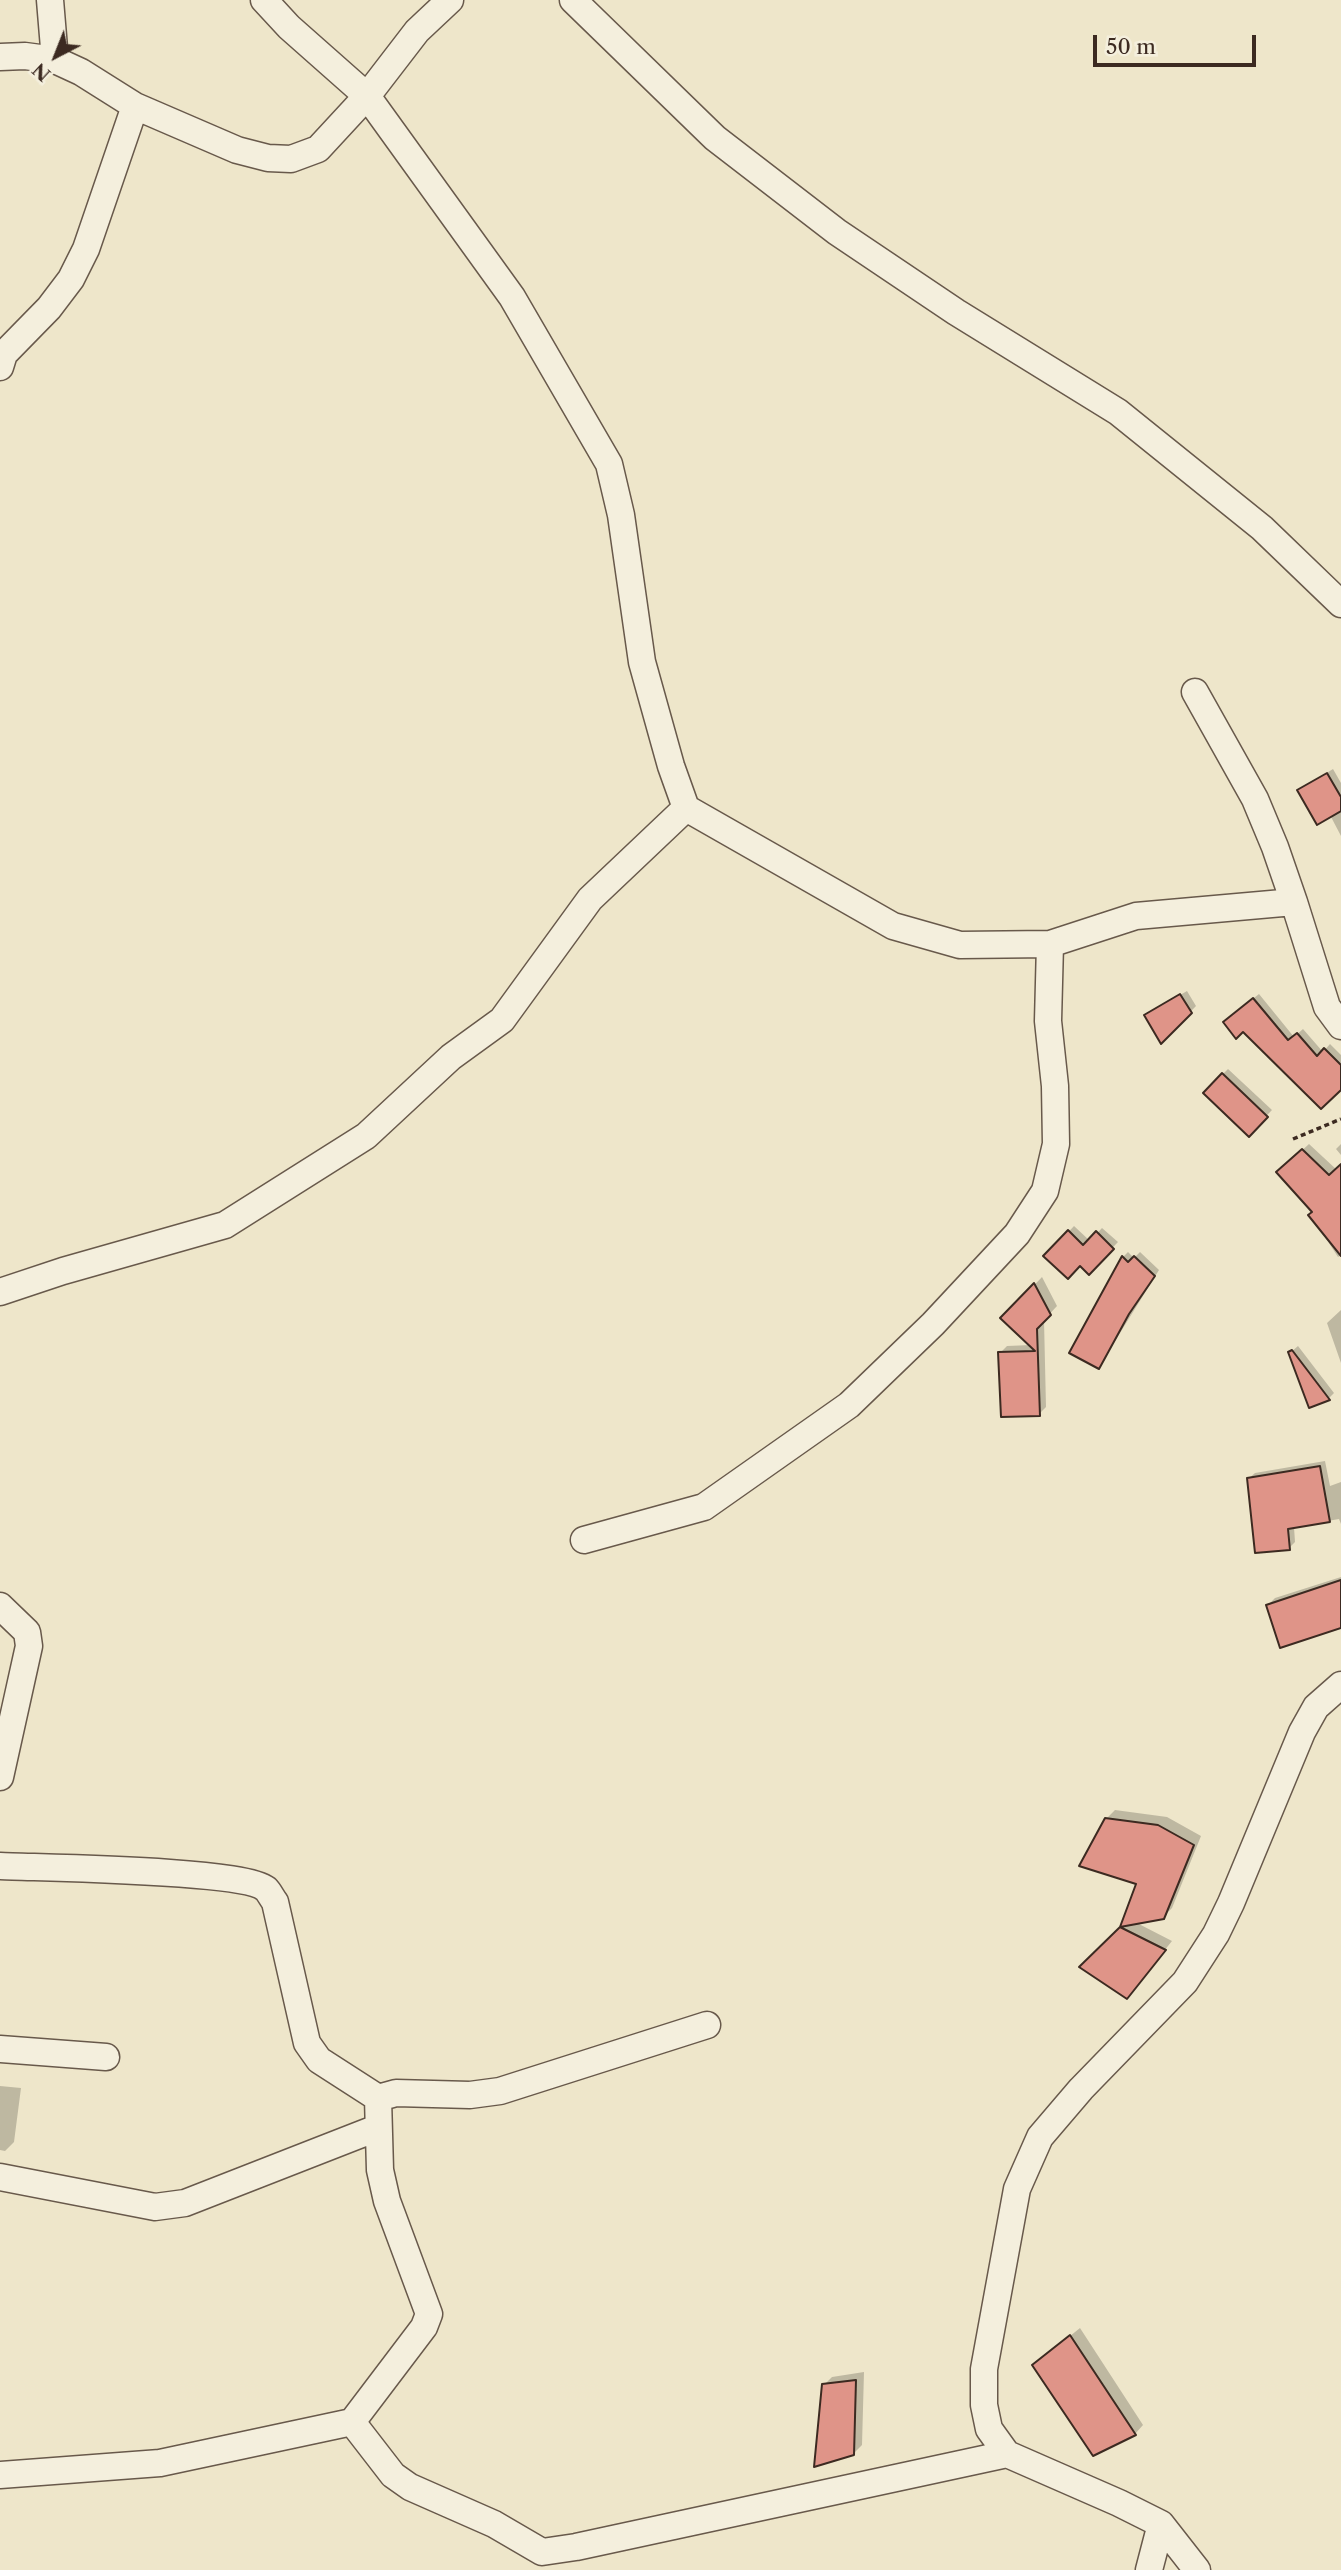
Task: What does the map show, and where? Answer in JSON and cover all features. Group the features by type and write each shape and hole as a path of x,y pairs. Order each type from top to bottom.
{"street":[{"path":"50,0 55,61"},
{"path":"264,0 289,27 367,96 512,297 609,464 621,515 642,662 671,766 686,808 893,926 960,945 1050,944 1136,916 1294,902"},
{"path":"0,57 25,56 55,61 81,72 135,106 237,150 268,158 291,159 318,149 367,96 417,31 450,0"},
{"path":"573,0 715,138 837,232 956,312 1118,412 1262,528 1341,604"},
{"path":"0,367 5,354 49,308 71,279 86,248 135,106"},
{"path":"1195,692 1255,800 1275,846 1327,1007 1341,1026"},
{"path":"0,1292 63,1271 225,1226 366,1136 451,1057 502,1020 590,899 686,808"},
{"path":"584,1540 704,1507 849,1405 933,1324 1017,1234 1045,1191 1056,1144 1055,1086 1048,1021 1050,944"},
{"path":"0,1606 27,1632 29,1646 0,1777"},
{"path":"1197,2570 1161,2524 1007,2454 989,2429 984,2405 984,2369 1017,2189 1040,2137 1081,2089 1185,1982 1216,1934 1226,1913 1302,1732 1316,1707 1341,1685"},
{"path":"0,1866 242,1880 265,1888 275,1902 307,2043 318,2060 378,2098 396,2093 470,2095 500,2091 707,2025"},
{"path":"0,2049 106,2057"},
{"path":"0,2475 160,2463 352,2422 424,2327 429,2314 387,2201 380,2170 378,2098"},
{"path":"0,2177 155,2207 185,2203 377,2128"},
{"path":"352,2422 393,2475 410,2487 494,2524 542,2552 576,2547 1007,2454"},
{"path":"1149,2570 1161,2524"}],"path":[{"path":"1293,1139 1341,1119"}],"building":[{"path":"1327,773 1341,797 1341,811 1317,825 1297,790"},
{"path":"1180,994 1192,1013 1161,1044 1144,1015"},
{"path":"1253,998 1288,1040 1297,1033 1317,1056 1324,1048 1341,1065 1341,1090 1321,1109 1243,1032 1236,1039 1223,1022"},
{"path":"1222,1073 1268,1117 1249,1137 1203,1093"},
{"path":"1302,1149 1329,1175 1341,1164 1341,1256 1308,1215 1312,1212 1276,1172"},
{"path":"1068,1230 1083,1245 1096,1231 1114,1249 1089,1275 1080,1266 1068,1279 1043,1256"},
{"path":"1122,1256 1128,1262 1134,1256 1155,1276 1129,1314 1099,1369 1069,1353"},
{"path":"1034,1283 1051,1315 1037,1329 1040,1416 1001,1417 998,1352 1035,1351 1000,1318"},
{"path":"1292,1350 1330,1400 1309,1408 1288,1352"},
{"path":"1320,1466 1330,1522 1288,1529 1290,1550 1255,1553 1247,1478"},
{"path":"1341,1580 1341,1628 1280,1648 1266,1605"},
{"path":"1105,1818 1158,1825 1194,1845 1164,1919 1120,1927 1136,1884 1079,1866"},
{"path":"1120,1927 1166,1950 1127,1999 1079,1967"},
{"path":"1070,2335 1136,2435 1093,2456 1032,2365"},
{"path":"856,2380 854,2455 814,2467 822,2384"}]}
